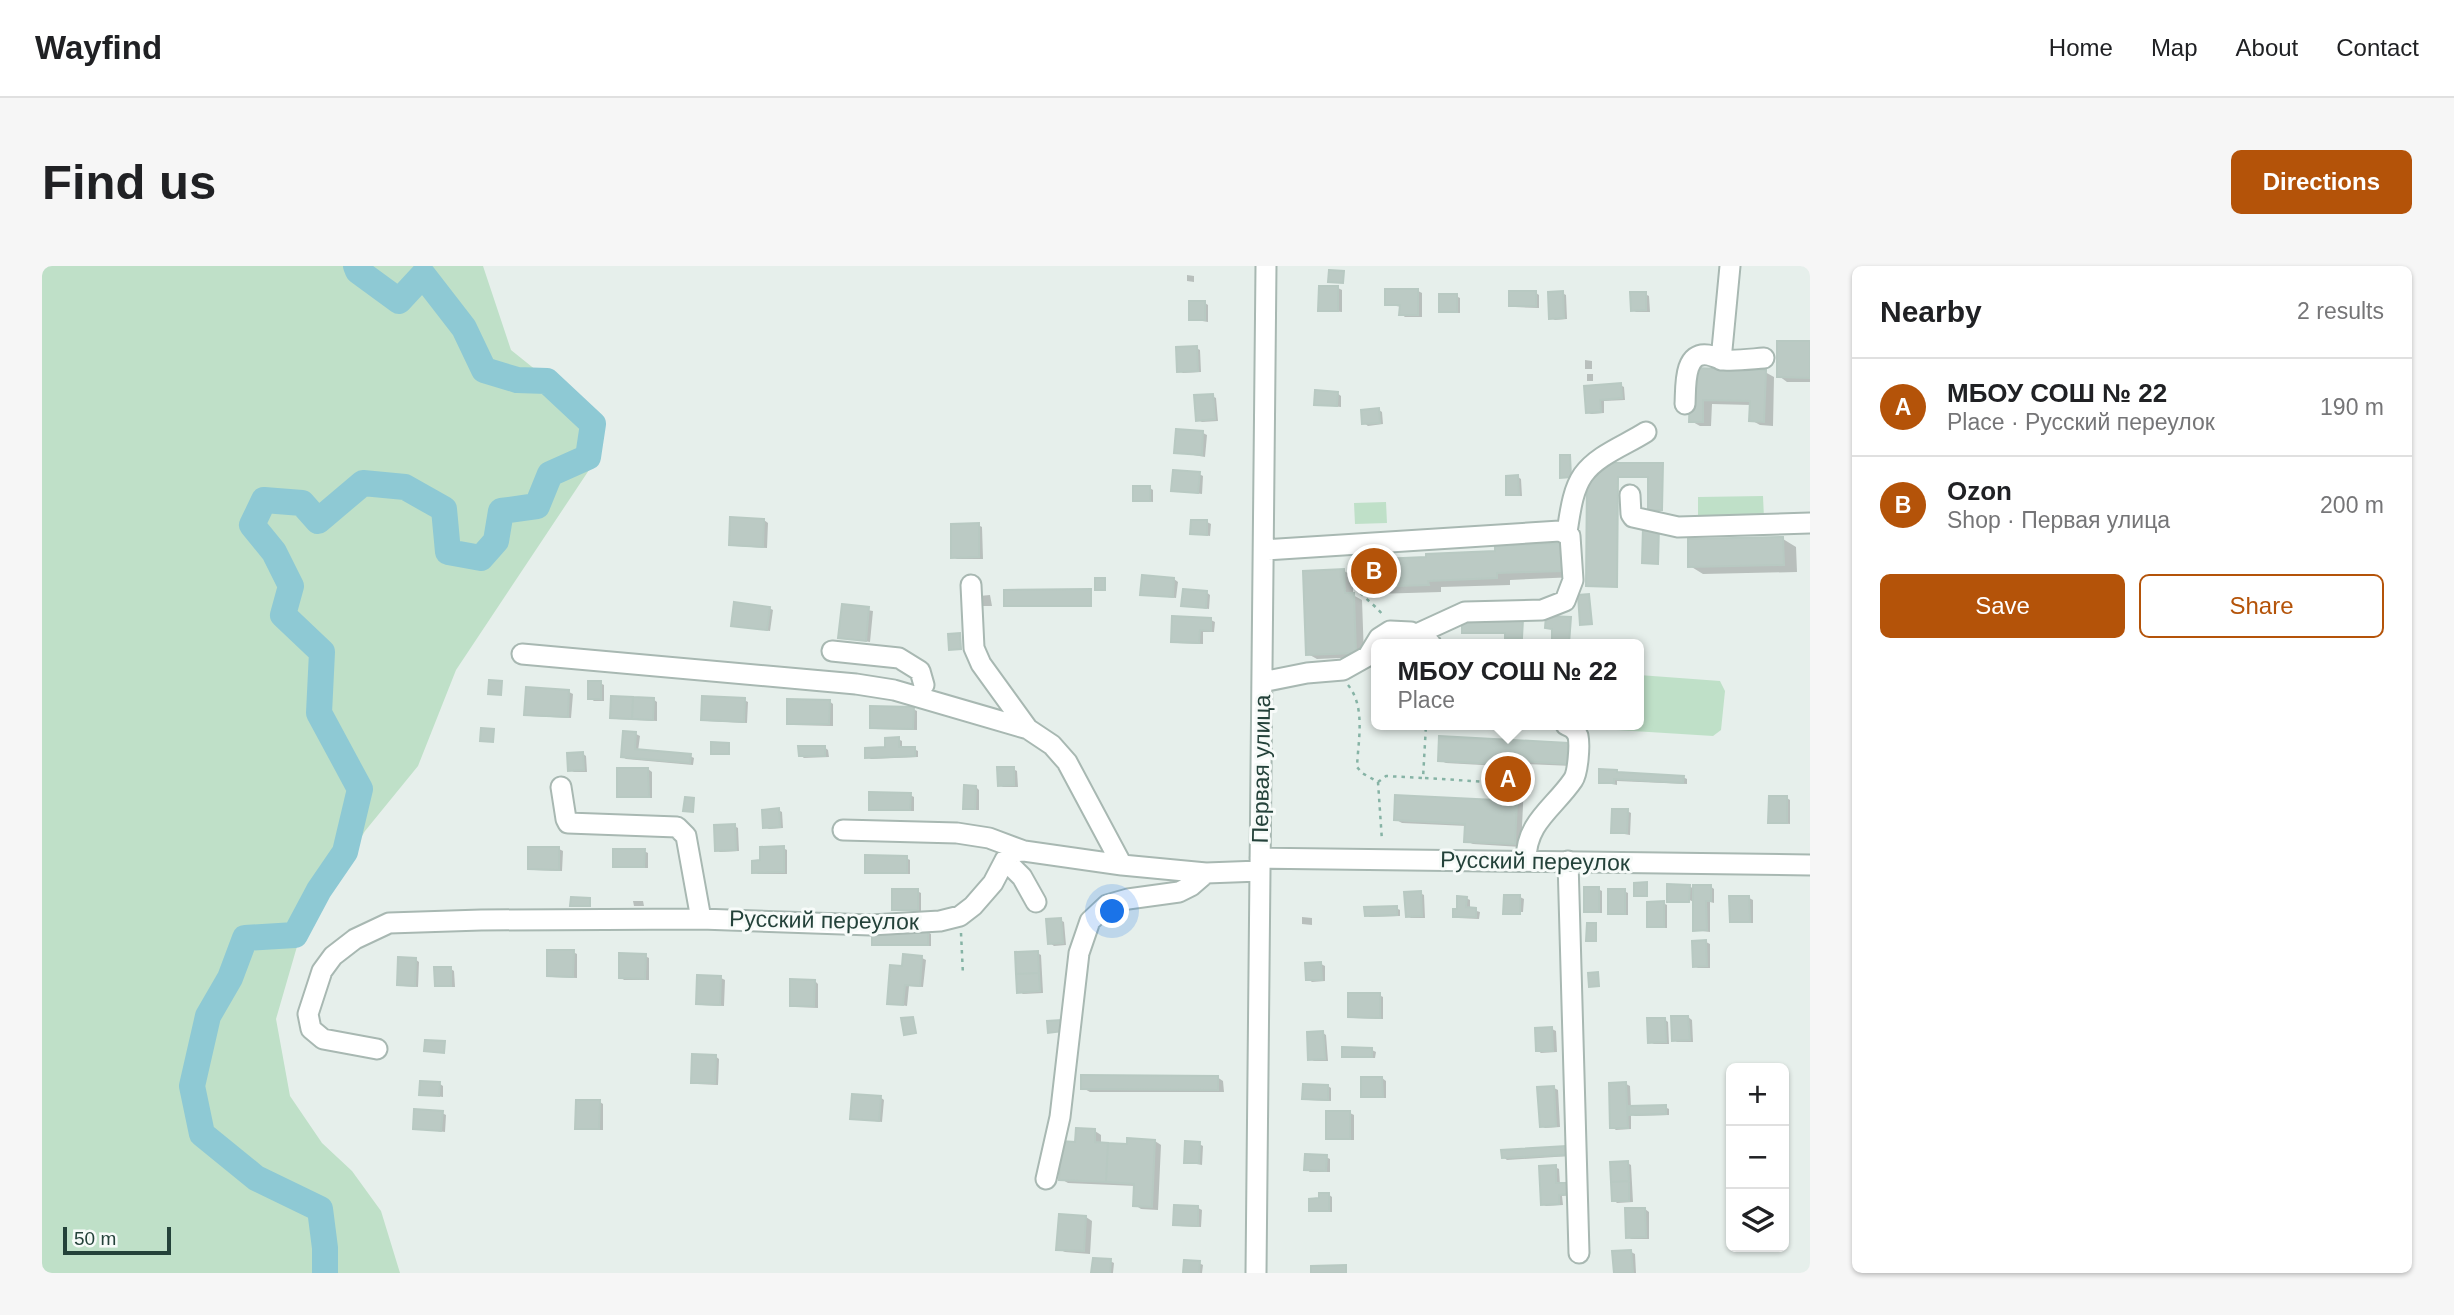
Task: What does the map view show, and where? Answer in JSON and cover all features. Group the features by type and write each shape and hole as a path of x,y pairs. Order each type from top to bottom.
{"street":[{"name":"Первая улица","path":"1256,1273 1266,266"},
{"path":"1721,360 1730,266"},
{"path":"1685,404 1687,374 1695,357 1706,354 1721,360 1764,358"},
{"path":"1378,639 1388,632 1398,630 1424,639 1465,612 1542,610 1564,601 1573,580 1570,536 1567,532 1573,502 1583,476 1614,451 1646,432"},
{"path":"1630,495 1633,517 1678,527 1810,523"},
{"path":"1264,550 1567,532"},
{"path":"971,585 976,655 1028,729"},
{"path":"832,651 899,658 920,671 924,685"},
{"path":"1262,682 1307,673 1336,672 1368,656 1371,651"},
{"path":"522,654 856,684 894,690 1028,729 1052,745 1067,762 1122,864"},
{"path":"1526,860 1526,848 1532,832 1577,770 1578,736 1575,730"},
{"path":"561,787 568,823 677,827 683,831 701,919"},
{"name":"Русский переулок","path":"843,830 957,833 989,838 1024,851 1206,873 1260,864 1526,860 1810,865"},
{"path":"960,916 993,883 1005,860 1013,852 1024,851"},
{"path":"1005,860 1028,885 1036,902"},
{"path":"1568,861 1579,1253"},
{"path":"1046,1179 1060,1117 1079,953 1090,921 1107,905 1128,899 1179,892 1206,873"},
{"name":"Русский переулок","path":"377,1049 323,1039 311,1029 308,1014 322,971 333,956 355,939 388,923 701,919 871,925 940,921 960,916"}],"path":[{"path":"1350,544 1352,578 1356,589 1383,613 1388,632"},
{"path":"1336,672 1351,689 1359,709 1357,767 1378,782"},
{"path":"1423,778 1426,730"},
{"path":"1378,782 1386,776 1488,782"},
{"path":"1378,782 1381,841 1393,842"},
{"path":"960,916 963,975"}],"green space":[{"path":"42,266 483,266 511,350 598,420 602,440 599,455 456,670 418,766 365,831 298,943 276,1019 290,1096 322,1143 352,1171 381,1211 400,1273 42,1273"},
{"path":"1763,496 1764,518 1698,519 1698,497"},
{"path":"1386,502 1387,523 1355,524 1354,503"},
{"path":"1644,675 1720,681 1725,691 1721,730 1713,736 1617,730 1644,730"}],"building":[{"path":"1329,270 1344,271 1343,283 1328,282"},
{"path":"1319,286 1338,286 1338,311 1318,311"},
{"path":"1385,289 1418,289 1418,315 1399,315 1400,305 1385,305"},
{"path":"1509,291 1536,291 1536,306 1509,306"},
{"path":"1563,291 1564,318 1549,319 1548,292"},
{"path":"1630,292 1646,292 1646,310 1631,311"},
{"path":"1439,294 1457,294 1457,312 1439,312"},
{"path":"1189,301 1205,301 1205,320 1189,320"},
{"path":"1777,341 1810,341 1810,378 1777,377"},
{"path":"1197,346 1198,371 1177,372 1176,347"},
{"path":"1691,368 1766,370 1764,422 1749,421 1750,401 1703,400 1703,422 1689,422"},
{"path":"1621,383 1622,398 1600,400 1601,412 1586,413 1584,386"},
{"path":"1315,390 1338,392 1337,406 1314,405"},
{"path":"1213,394 1215,419 1196,421 1194,395"},
{"path":"1379,408 1380,423 1362,424 1361,410"},
{"path":"1176,429 1203,431 1202,455 1174,453"},
{"path":"1560,455 1570,455 1571,477 1560,478"},
{"path":"1614,463 1663,463 1662,510 1648,510 1648,477 1618,477 1617,587 1586,586 1587,476"},
{"path":"1173,470 1200,472 1198,493 1171,491"},
{"path":"1518,475 1519,495 1506,495 1506,476"},
{"path":"1133,486 1150,486 1150,501 1133,501"},
{"path":"730,517 764,519 763,547 729,545"},
{"path":"1191,520 1207,520 1207,535 1190,534"},
{"path":"979,523 979,557 951,558 951,524"},
{"path":"1643,527 1659,527 1658,564 1642,563"},
{"path":"1783,537 1784,565 1688,567 1688,539"},
{"path":"1562,543 1563,571 1497,573 1497,578 1428,581 1429,585 1360,587 1358,560 1426,557 1426,554 1495,551 1495,546"},
{"path":"1344,569 1345,593 1354,593 1356,653 1306,655 1303,571"},
{"path":"1142,575 1174,578 1173,597 1140,595"},
{"path":"1095,578 1105,578 1105,590 1095,590"},
{"path":"1091,589 1091,606 1004,606 1004,590"},
{"path":"1183,589 1207,591 1206,608 1181,606"},
{"path":"1589,594 1592,624 1580,625 1578,595"},
{"path":"734,602 770,607 767,630 731,626"},
{"path":"842,604 869,607 866,641 838,638"},
{"path":"1172,616 1211,618 1211,631 1200,630 1199,643 1171,642"},
{"path":"1546,616 1571,617 1569,639 1552,639 1552,629 1545,628"},
{"path":"1462,618 1523,619 1522,638 1505,638 1505,633 1462,633"},
{"path":"960,633 961,649 949,650 948,634"},
{"path":"489,680 502,681 501,695 488,694"},
{"path":"588,681 601,681 601,699 588,699"},
{"path":"526,687 569,690 568,717 524,715"},
{"path":"611,696 633,697 632,719 610,718"},
{"path":"702,696 745,698 744,722 701,720"},
{"path":"633,697 654,698 653,720 632,719"},
{"path":"787,699 830,700 829,724 787,724"},
{"path":"870,706 914,707 913,729 870,728"},
{"path":"481,728 494,729 493,742 480,741"},
{"path":"623,731 636,732 635,749 691,754 690,763 621,757"},
{"path":"1439,736 1568,743 1567,764 1519,761 1515,844 1464,842 1465,824 1394,820 1395,795 1496,800 1498,764 1438,761"},
{"path":"899,737 899,747 915,747 915,756 865,758 865,748 885,747 885,738"},
{"path":"711,742 729,743 729,754 711,754"},
{"path":"798,746 825,746 825,756 799,756"},
{"path":"583,752 584,770 568,771 567,753"},
{"path":"997,767 1014,767 1014,785 998,786"},
{"path":"617,768 648,768 649,797 617,797"},
{"path":"1599,769 1684,776 1683,783 1614,779 1614,783 1599,783"},
{"path":"964,785 976,786 975,809 963,809"},
{"path":"869,792 911,793 910,810 869,810"},
{"path":"1769,796 1787,796 1787,823 1768,823"},
{"path":"685,797 694,798 693,812 683,811"},
{"path":"779,808 780,827 763,828 762,810"},
{"path":"1612,809 1628,809 1627,833 1611,833"},
{"path":"735,824 736,850 715,851 714,825"},
{"path":"784,846 784,872 752,873 752,861 760,860 760,847"},
{"path":"528,847 559,847 559,870 528,869"},
{"path":"613,849 645,849 644,867 613,867"},
{"path":"865,855 907,856 907,873 865,873"},
{"path":"1647,882 1647,896 1634,896 1634,883"},
{"path":"1667,884 1690,885 1689,902 1667,902"},
{"path":"1693,885 1711,885 1711,901 1706,901 1707,930 1693,931"},
{"path":"1584,887 1599,887 1599,912 1584,912"},
{"path":"892,889 918,889 918,910 892,910"},
{"path":"1608,889 1625,889 1625,914 1608,914"},
{"path":"1421,891 1422,916 1406,917 1404,892"},
{"path":"1504,895 1520,895 1520,914 1503,914"},
{"path":"1457,896 1467,897 1466,907 1476,908 1476,917 1453,917 1453,909 1457,909"},
{"path":"1729,896 1749,896 1750,922 1730,922"},
{"path":"571,897 590,898 590,906 570,906"},
{"path":"1664,901 1664,927 1647,927 1647,902"},
{"path":"1397,906 1397,915 1365,916 1364,907"},
{"path":"1061,918 1063,943 1048,944 1046,919"},
{"path":"1587,923 1596,923 1596,941 1586,941"},
{"path":"872,931 928,931 928,945 872,945"},
{"path":"1706,940 1707,966 1693,967 1692,941"},
{"path":"547,950 574,950 573,977 547,976"},
{"path":"1038,951 1039,973 1016,974 1015,952"},
{"path":"619,953 646,954 645,979 619,978"},
{"path":"903,954 922,956 920,986 905,985 903,1005 887,1004 890,965 902,966"},
{"path":"398,957 416,958 415,986 397,985"},
{"path":"1321,962 1322,980 1306,980 1305,963"},
{"path":"434,967 451,967 451,986 435,986"},
{"path":"1598,972 1599,986 1589,987 1588,973"},
{"path":"1039,973 1040,991 1017,993 1016,974"},
{"path":"697,975 721,976 720,1005 696,1004"},
{"path":"790,979 815,980 814,1006 790,1006"},
{"path":"1348,993 1380,993 1380,1018 1348,1017"},
{"path":"1671,1016 1688,1016 1690,1040 1672,1041"},
{"path":"913,1017 916,1033 904,1035 901,1018"},
{"path":"1647,1018 1665,1018 1666,1042 1648,1043"},
{"path":"1062,1020 1064,1031 1048,1033 1047,1021"},
{"path":"1552,1027 1553,1051 1536,1051 1535,1028"},
{"path":"1323,1031 1325,1059 1308,1060 1307,1032"},
{"path":"425,1040 445,1041 444,1053 424,1051"},
{"path":"1342,1047 1372,1048 1372,1057 1342,1057"},
{"path":"692,1054 716,1055 715,1083 691,1083"},
{"path":"1081,1075 1218,1076 1218,1090 1081,1089"},
{"path":"1361,1077 1382,1077 1383,1097 1361,1097"},
{"path":"420,1081 440,1082 439,1096 419,1095"},
{"path":"1626,1082 1628,1128 1610,1128 1609,1083"},
{"path":"1303,1084 1328,1085 1328,1100 1302,1099"},
{"path":"1554,1086 1556,1126 1540,1127 1537,1087"},
{"path":"852,1094 881,1096 879,1121 850,1119"},
{"path":"576,1100 600,1100 599,1129 575,1129"},
{"path":"1666,1105 1666,1114 1629,1115 1629,1106"},
{"path":"414,1109 443,1111 441,1131 413,1129"},
{"path":"1326,1111 1350,1111 1350,1139 1326,1139"},
{"path":"1076,1128 1095,1129 1095,1142 1108,1143 1106,1182 1059,1180 1061,1141 1075,1142"},
{"path":"1127,1138 1155,1140 1152,1207 1133,1206 1134,1184 1106,1182 1108,1143 1127,1144"},
{"path":"1185,1141 1200,1142 1199,1163 1184,1163"},
{"path":"1566,1146 1566,1155 1502,1158 1501,1150"},
{"path":"1305,1154 1327,1155 1326,1171 1304,1170"},
{"path":"1628,1161 1629,1181 1611,1182 1610,1162"},
{"path":"1556,1165 1556,1183 1569,1183 1569,1194 1559,1195 1559,1204 1541,1205 1539,1166"},
{"path":"1629,1181 1629,1201 1612,1201 1611,1182"},
{"path":"1319,1193 1329,1193 1329,1211 1309,1211 1309,1199 1319,1198"},
{"path":"1174,1205 1198,1206 1198,1226 1173,1225"},
{"path":"1625,1208 1645,1208 1646,1237 1626,1238"},
{"path":"1059,1214 1086,1216 1084,1251 1056,1250"},
{"path":"1631,1250 1633,1273 1614,1273 1612,1251"},
{"path":"1093,1258 1111,1259 1110,1273 1091,1273"},
{"path":"1184,1260 1200,1261 1199,1273 1183,1273"},
{"path":"1346,1265 1346,1273 1311,1273 1311,1266"}],"waterway":[{"path":"325,1273 320,1209 256,1178 202,1134 192,1086 208,1016 230,978 245,938 295,935 319,890 345,852 360,789 319,713 322,652 283,615 291,586 274,552 252,525 264,500 302,503 318,521 363,483 405,487 444,509 448,552 481,558 496,541 501,511 537,506 550,474 588,457 593,424 547,381 517,380 484,370 464,328 423,275 399,301 358,271 356,266"}],"place":[{"name":"Ozon","path":"1374,571"},
{"name":"МБОУ СОШ № 22","path":"1508,779"}]}
